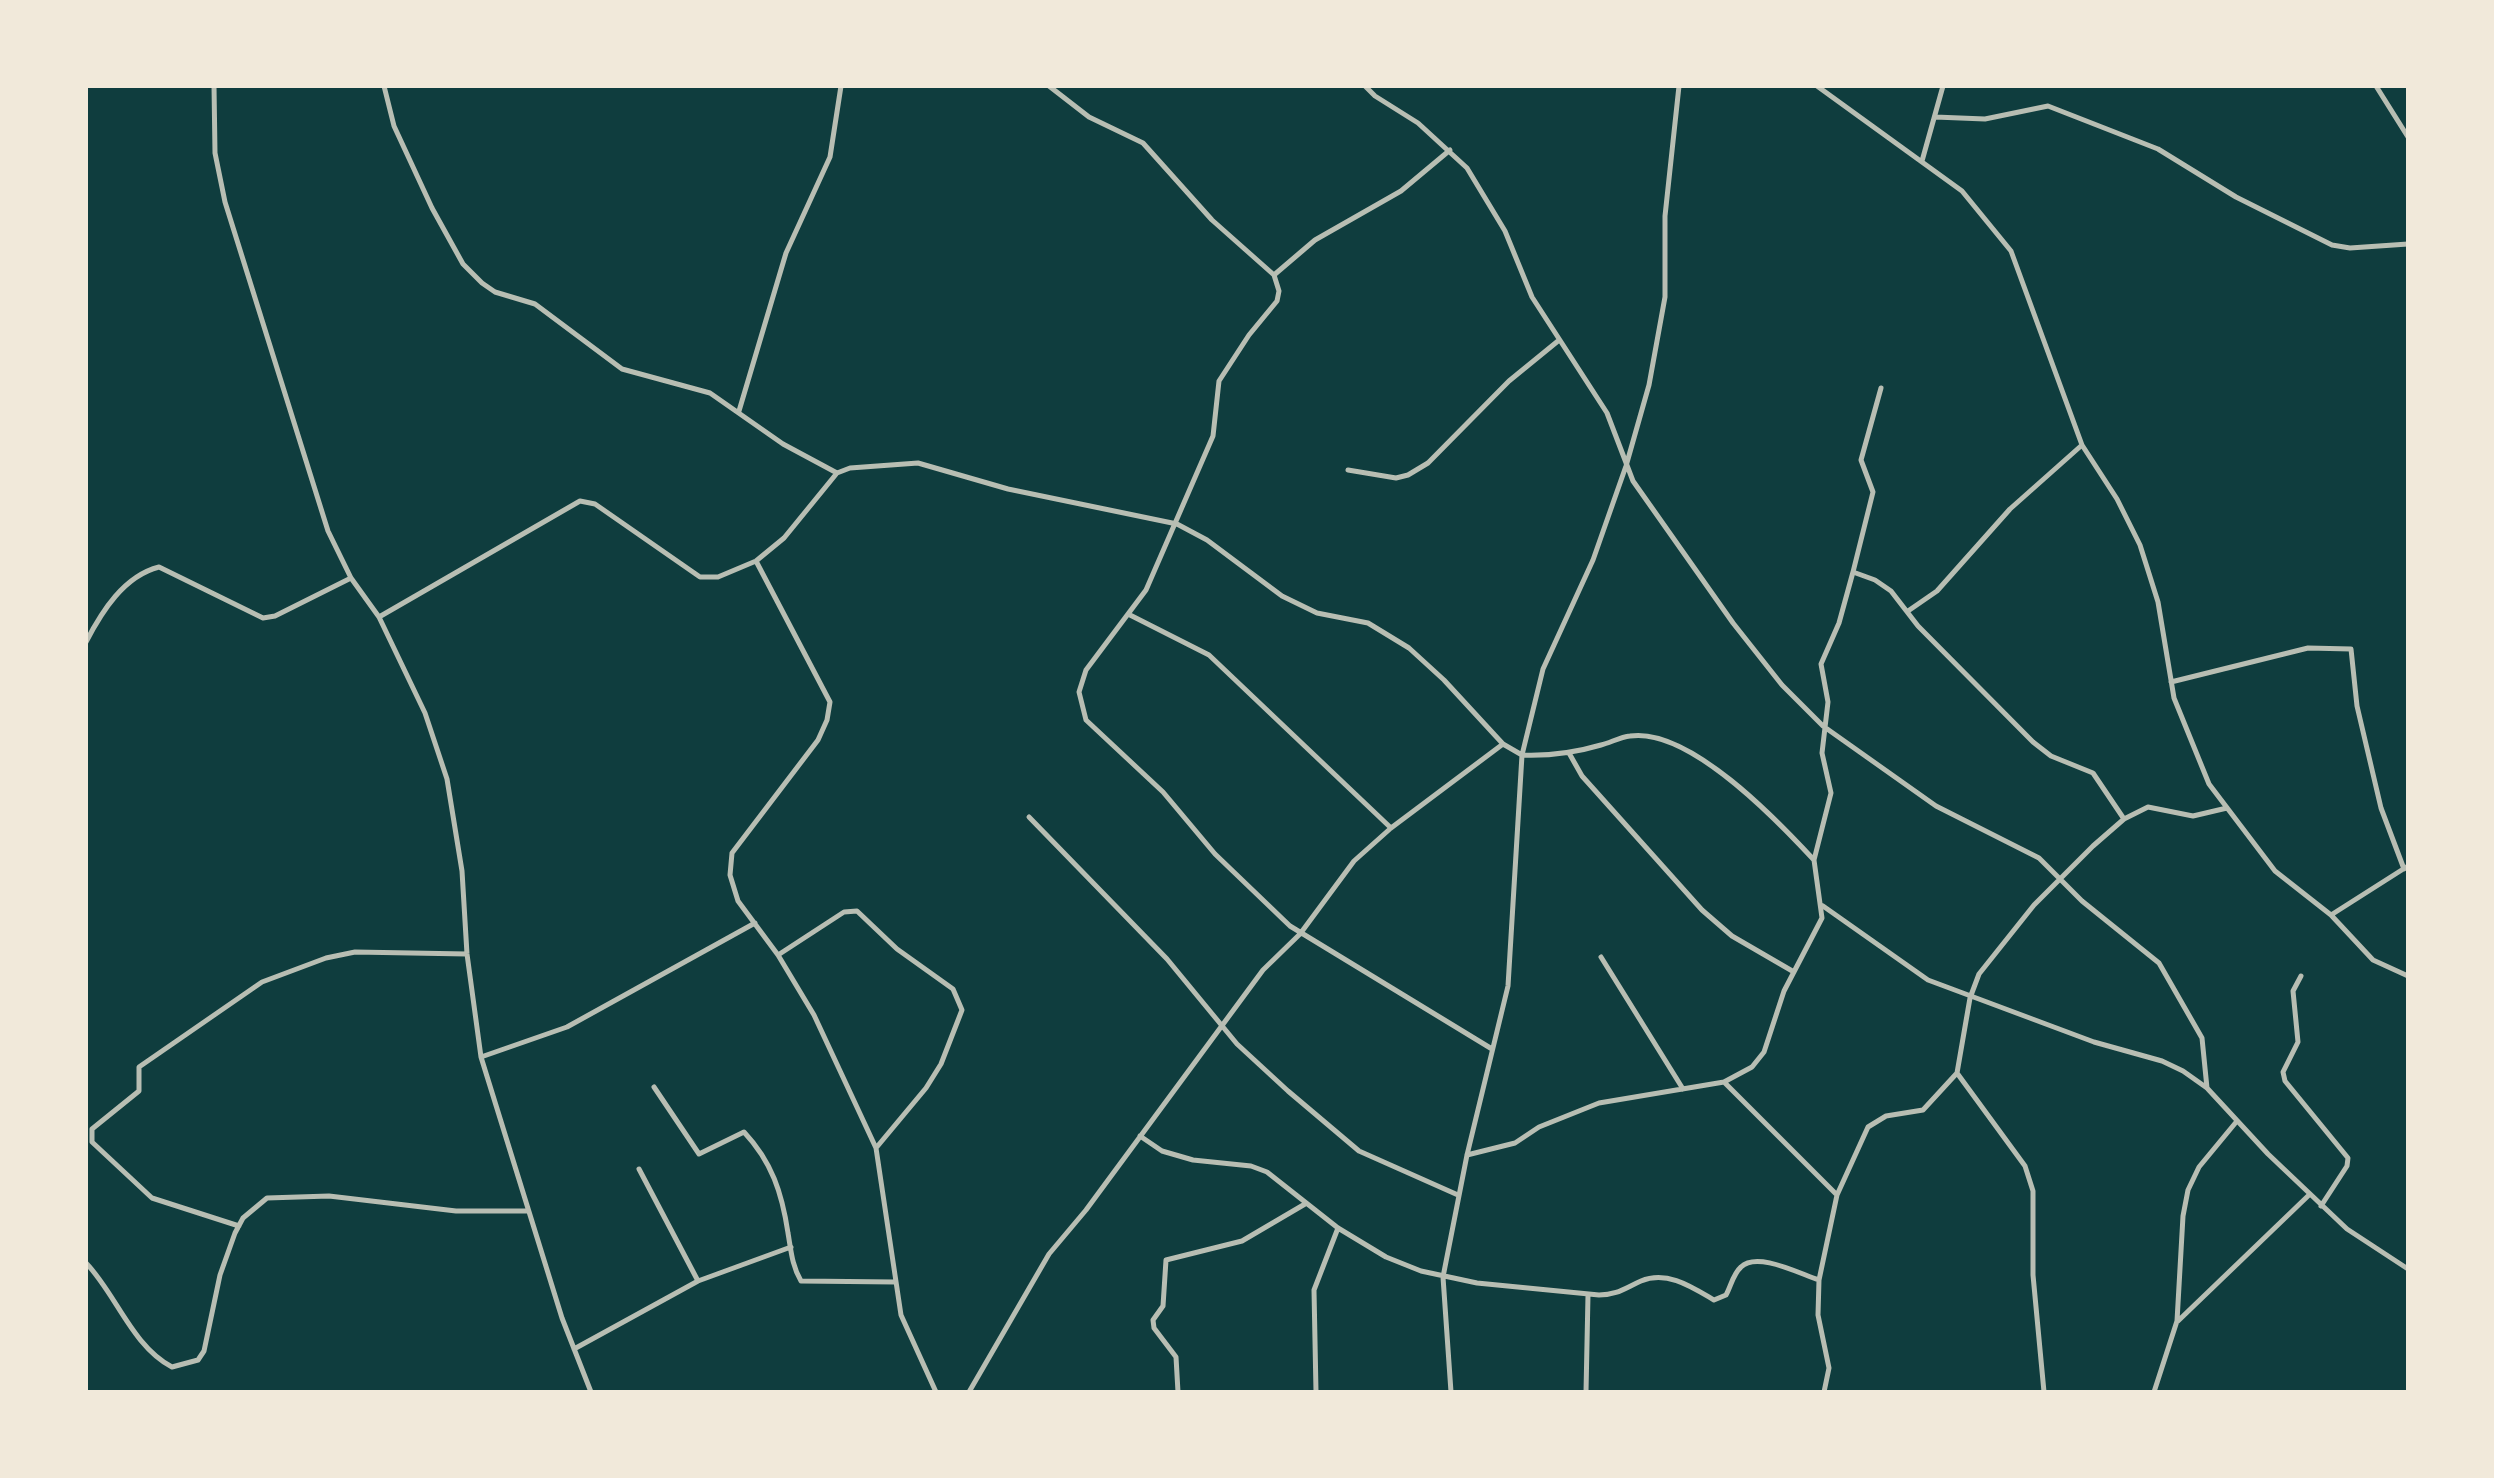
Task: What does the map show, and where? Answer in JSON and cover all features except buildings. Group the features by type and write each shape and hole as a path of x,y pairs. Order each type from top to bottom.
{"street":[{"path":"214,86 215,153 225,202 328,531 351,578 379,617 425,713 447,779 462,871 467,954 481,1057 527,1211 591,1392"},
{"path":"384,86 394,126 432,208 463,264 482,283 495,292 535,304 622,369 701,390 739,411 783,444 837,473"},
{"path":"739,411 786,253 830,157 841,86"},
{"path":"1049,86 1089,117 1143,143 1212,220 1274,275 1279,291 1277,301 1249,335 1219,381 1213,436 1146,590 1086,670 1079,692 1086,720 1163,792 1215,854 1300,934 1492,1049"},
{"path":"1365,86 1418,123 1467,168 1505,231 1532,297 1607,413 1626,466 1657,519 1782,685 1823,726 1936,806 2023,847 2166,973 2202,1038 2207,1088"},
{"path":"1451,1392 1443,1277 1458,1195 1508,986 1522,755 1543,669 1593,560 1626,466 1649,385 1665,297 1665,216 1679,86"},
{"path":"1817,86 1962,191 2011,251 2082,445 2117,499 2140,545 2158,602 2171,682 2193,748 2209,784 2275,871 2331,915 2373,960 2408,976"},
{"path":"1922,161 1943,86"},
{"path":"2376,86 2408,137"},
{"path":"1935,117 1985,119 2048,106 2158,149 2236,197 2332,245 2350,248 2408,244"},
{"path":"1274,275 1315,240 1401,191 1450,150"},
{"path":"1348,470 1396,478 1428,463 1509,381 1558,341"},
{"path":"1467,1155 1515,1143 1539,1127 1599,1103 1724,1082 1752,1067 1764,1052 1794,972 1817,932 1822,905 1814,860 1831,793 1822,753 1828,690 1821,664 1839,623 1873,492 1861,467 1861,460 1881,388"},
{"path":"1908,611 1937,591 2010,509 2082,445"},
{"path":"379,617 580,501 595,504 700,577 718,577 756,561 784,538 837,473 850,468 918,463 1008,489 1177,524 1207,540 1282,596 1317,613 1368,623 1409,648 1444,680 1503,744 1522,755 1569,753 1632,735 1649,737 1708,762 1772,815 1814,860"},
{"path":"756,561 830,702 827,720 818,740 732,853 730,875 738,901 778,955 814,1015 876,1148 884,1180 901,1315 936,1392"},
{"path":"86,642 99,618 129,581 159,567 263,618 275,616 351,578"},
{"path":"1853,572 1875,580 1891,591 1918,626 2033,742 2051,756 2093,773 2124,819"},
{"path":"1128,614 1209,655 1391,828"},
{"path":"2171,682 2308,648 2351,649 2357,706 2377,793 2406,868 2331,915"},
{"path":"969,1392 1049,1254 1263,970 1300,934 1354,861 1391,828 1503,744"},
{"path":"1569,753 1582,776 1702,910 1732,936 1794,972"},
{"path":"1824,1392 1829,1368 1818,1315 1819,1280 1837,1195 1875,1120 1923,1110 1957,1073 1970,998 1979,974 2060,877 2124,819 2148,807 2193,816 2227,808"},
{"path":"1029,817 1167,959 1221,1025 1278,1082 1345,1141 1383,1163 1458,1195"},
{"path":"1822,905 1928,980 2094,1042 2162,1061 2207,1088 2321,1206 2347,1229 2408,1269"},
{"path":"778,955 850,910 865,917 897,949 953,989 960,999 962,1010 941,1064 907,1114 876,1148"},
{"path":"481,1057 567,1027 755,923"},
{"path":"239,1226 152,1198 92,1142 92,1129 139,1091 139,1067 262,982 326,958 355,952 467,954"},
{"path":"1601,957 1683,1089"},
{"path":"2301,976 2293,991 2298,1042 2283,1072 2285,1081 2348,1158 2347,1166 2321,1206"},
{"path":"1957,1073 2025,1166 2033,1191 2033,1275 2044,1392"},
{"path":"1724,1082 1837,1195"},
{"path":"654,1087 699,1154 737,1133 744,1132 756,1145 773,1171 783,1201 794,1270 801,1281 810,1284 895,1282"},
{"path":"2154,1392 2177,1321 2183,1216 2188,1190 2199,1167 2237,1121"},
{"path":"1140,1136 1162,1151 1193,1160 1251,1166 1267,1172 1338,1228 1386,1257 1443,1277 1588,1295 1614,1295 1649,1278 1667,1277 1714,1300 1722,1300 1739,1268 1749,1262 1760,1262 1819,1280"},
{"path":"639,1169 698,1281"},
{"path":"2177,1321 2309,1195"},
{"path":"86,1263 103,1281 157,1359 172,1367 198,1360 204,1351 220,1275 239,1226 255,1206 267,1198 329,1196 456,1211 527,1211"},
{"path":"1178,1392 1176,1357 1154,1328 1153,1320 1163,1306 1166,1260 1242,1241 1305,1204"},
{"path":"1316,1392 1314,1290 1338,1228"},
{"path":"574,1349 698,1281 791,1247"},
{"path":"1586,1392 1588,1295"}]}
